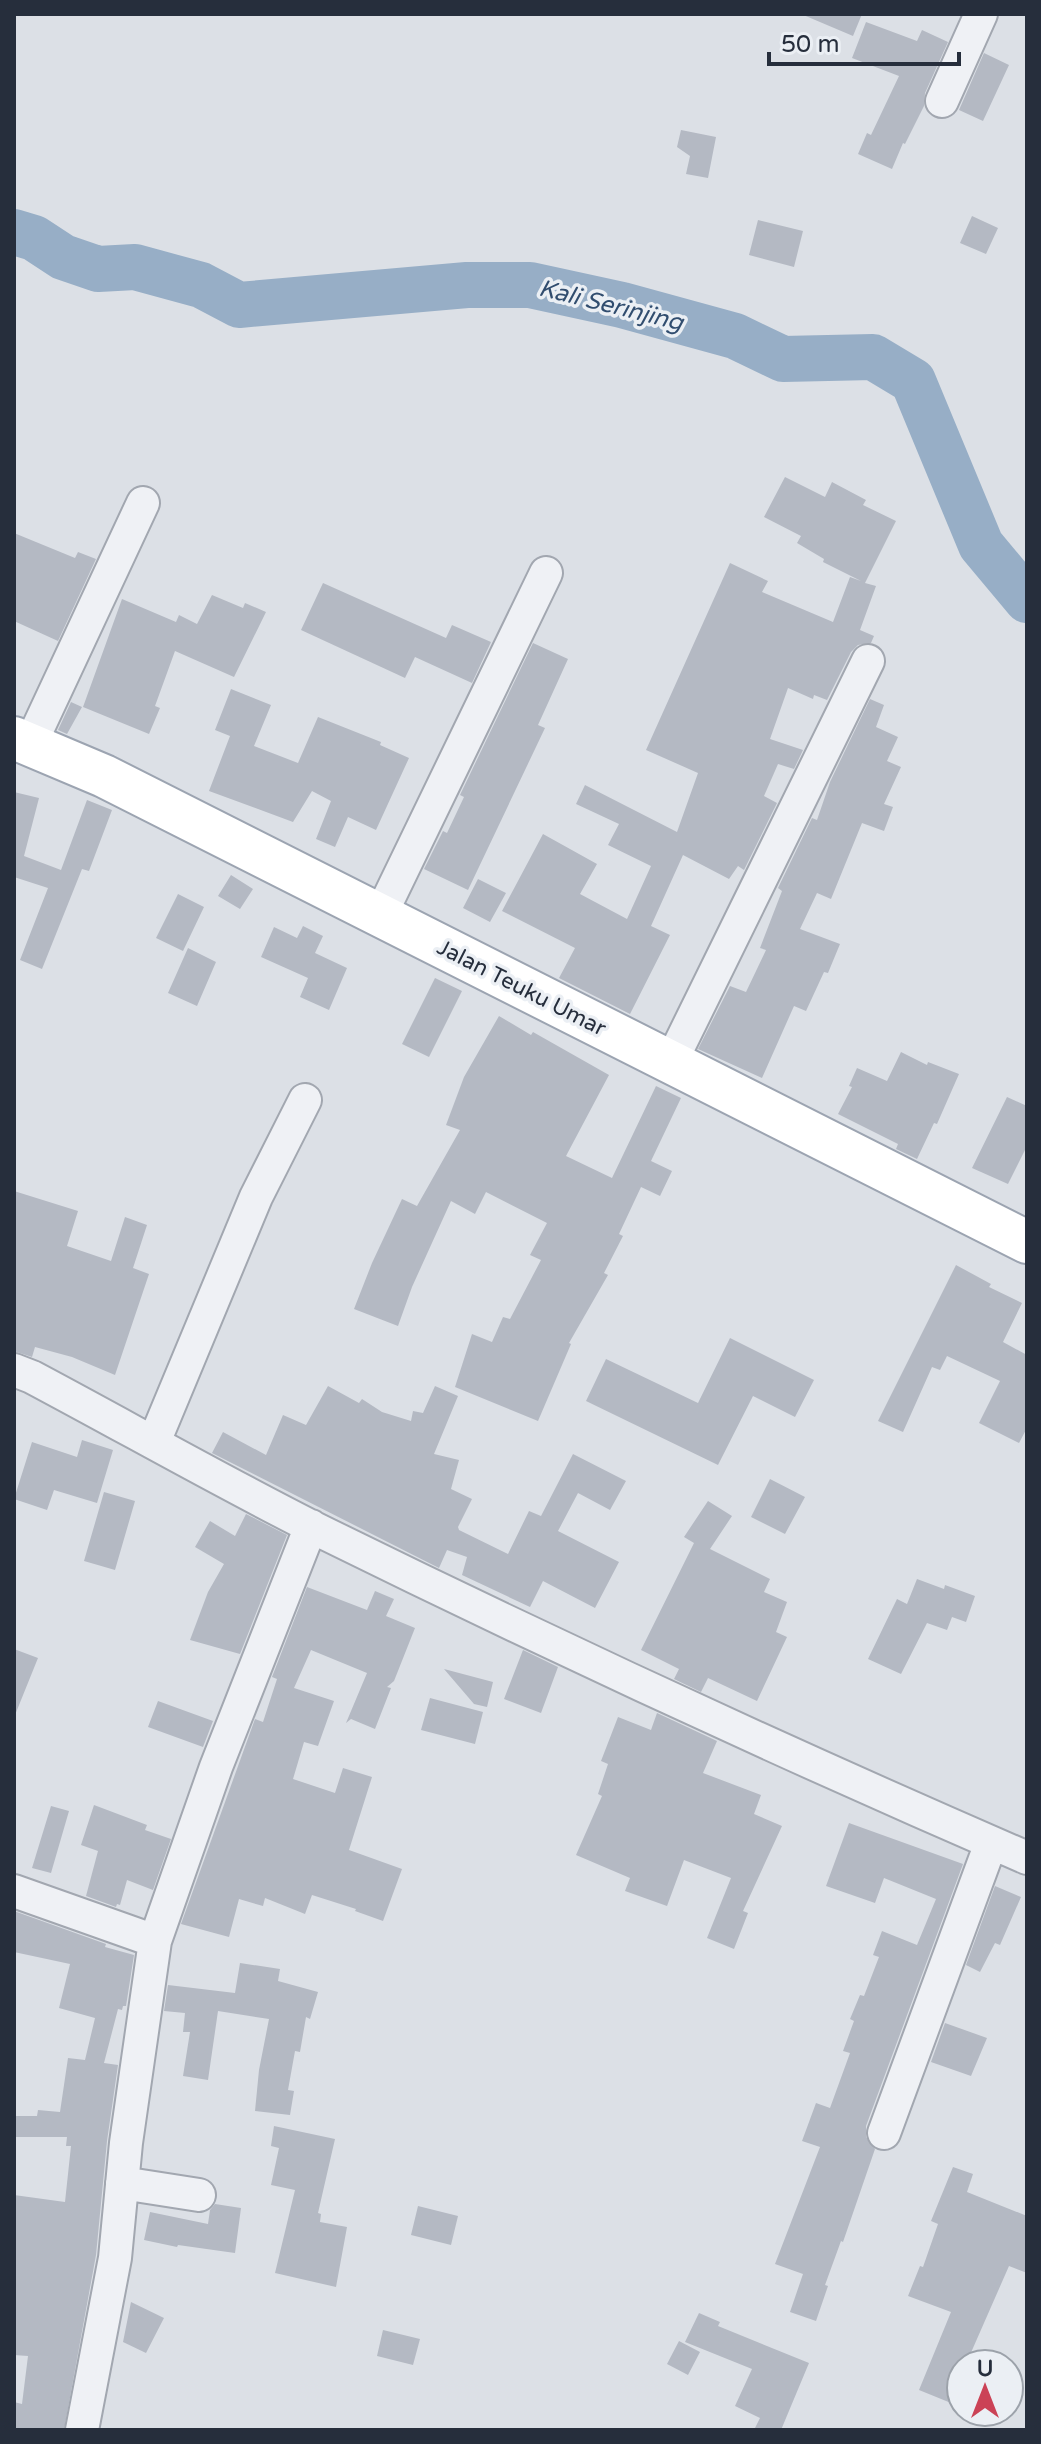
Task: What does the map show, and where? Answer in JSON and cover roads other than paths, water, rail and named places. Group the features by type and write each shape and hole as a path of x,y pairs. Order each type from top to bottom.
{"main road":[{"name":"Jalan Teuku Umar","path":"22,742 104,776 1027,1242"}],"street":[{"path":"942,101 981,14"},
{"path":"22,742 143,503"},
{"path":"381,914 546,573"},
{"path":"671,1062 868,661"},
{"path":"154,1442 256,1197 305,1100"},
{"path":"14,1370 311,1526 591,1659 1027,1858"},
{"path":"82,2430 115,2258 122,2183 155,1941 216,1767 311,1526"},
{"path":"884,2133 991,1843"},
{"path":"14,1891 155,1941"},
{"path":"122,2183 199,2195"}],"waterway":[{"name":"Kali Serinjing","path":"14,232 34,238 63,257 98,269 135,267 201,285 239,305 467,285 530,285 622,305 735,336 783,359 873,357 913,381 981,545 1027,600"}]}
